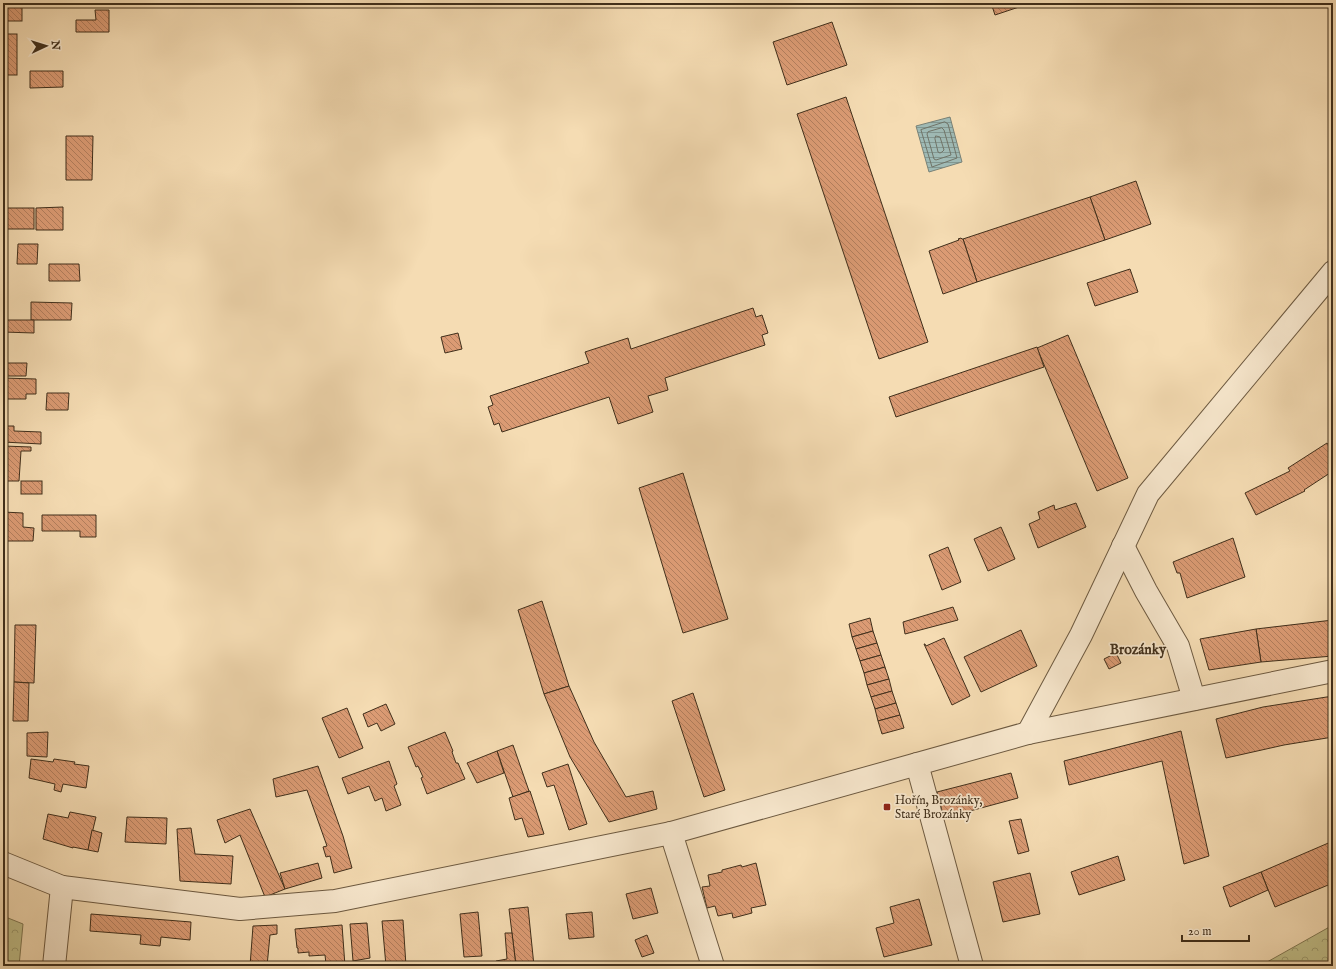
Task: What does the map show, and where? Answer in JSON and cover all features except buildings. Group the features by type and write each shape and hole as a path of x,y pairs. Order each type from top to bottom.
{"street":[{"path":"1028,733 1082,635 1148,494 1333,272"},
{"path":"1123,546 1146,591 1178,646 1194,699"},
{"path":"3,863 62,887 240,908 335,901 671,834 1028,733 1333,671"},
{"path":"917,764 972,966"},
{"path":"671,834 714,966"},
{"path":"54,966 62,887"}],"green space":[{"path":"3,916 23,924 19,966 3,966"},
{"path":"1333,925 1333,966 1260,966"}],"water":[{"path":"950,117 962,162 929,172 916,126"}],"waterway":[{"path":"3,964 13,966"}],"place":[{"name":"Hořín, Brozánky, Staré Brozánky","path":"887,807"}],"district":[{"name":"Brozánky","path":"1138,650"}]}
